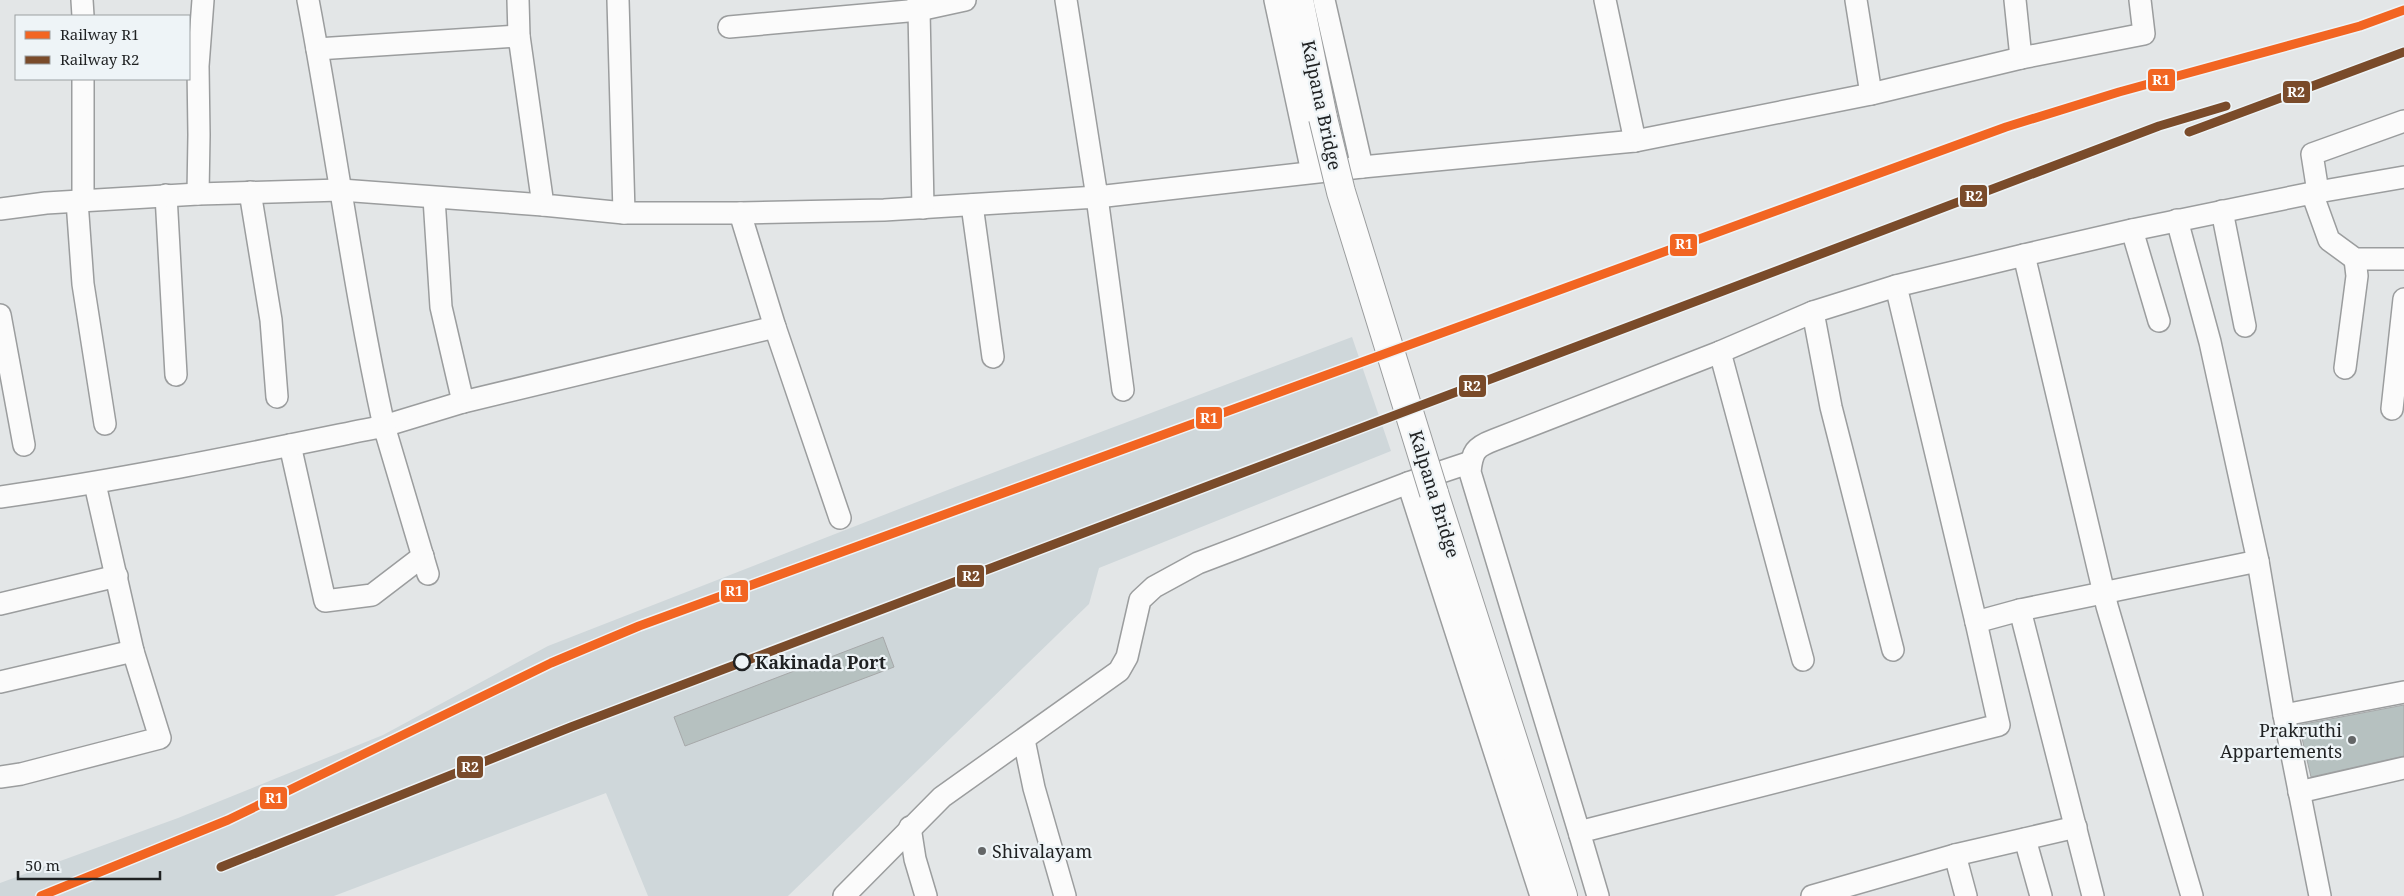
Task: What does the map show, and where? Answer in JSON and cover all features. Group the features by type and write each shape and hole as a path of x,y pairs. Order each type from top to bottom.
{"main road":[{"name":"Kalpana Bridge","path":"1299,0 1323,118 1341,192 1434,493 1563,896"}],"street":[{"path":"82,0 83,15"},
{"path":"198,194 198,66 203,0"},
{"path":"290,445 325,601 372,595 425,565 384,426 364,337 308,0"},
{"path":"518,0 518,36 543,206"},
{"path":"618,0 624,213"},
{"path":"729,27 965,0"},
{"path":"1066,0 1097,197 1123,390"},
{"path":"1275,0 1312,172"},
{"path":"1324,0 1362,166"},
{"path":"1605,0 1635,141"},
{"path":"1856,0 1871,94"},
{"path":"2015,0 2021,58"},
{"path":"0,209 80,201 198,194 341,190 624,213 740,213 922,208 1097,197 1362,166 1635,141 1871,94 2021,58 2144,34 2140,0"},
{"path":"918,5 922,208"},
{"path":"317,49 518,36"},
{"path":"83,80 80,201 83,284 105,424"},
{"path":"2404,121 2312,154 2315,192 2329,240 2355,259 2404,259"},
{"path":"1598,896 1470,472 1472,455 1481,445 1720,352 1813,312 1896,286 2177,220 2315,192 2404,177"},
{"path":"250,192 271,320 277,397"},
{"path":"166,196 176,376"},
{"path":"434,198 441,308 463,402"},
{"path":"972,205 993,357"},
{"path":"2222,211 2246,326"},
{"path":"740,213 775,327 840,518"},
{"path":"2177,220 2210,342 2258,562 2284,714 2320,896"},
{"path":"2132,230 2159,321"},
{"path":"2024,255 2104,593 2192,896"},
{"path":"2345,368 2357,276 2355,259"},
{"path":"1580,834 1587,830 1777,780 1999,725 1896,286"},
{"path":"2392,409 2404,299"},
{"path":"1813,312 1831,407 1893,650"},
{"path":"0,315 24,445"},
{"path":"0,497 95,484 384,426 463,402 775,327"},
{"path":"1720,352 1803,660"},
{"path":"844,896 942,796 1119,672 1127,657 1140,600 1154,587 1198,563 1408,483 1471,462"},
{"path":"1408,483 1541,896"},
{"path":"0,777 20,774 160,738 133,651 95,484"},
{"path":"1976,622 2020,610 2258,562"},
{"path":"0,604 117,576"},
{"path":"2020,610 2093,896"},
{"path":"0,682 133,651"},
{"path":"2284,714 2404,692"},
{"path":"1024,740 1034,788 1066,896"},
{"path":"2299,792 2404,768"},
{"path":"910,827 915,859 926,896"},
{"path":"1812,896 1955,855 2076,827"},
{"path":"2025,839 2041,896"},
{"path":"1955,855 1966,896"}],"shaded area":[{"path":"1352,337 1391,451 1099,568 1089,604 788,896 648,896 606,793 334,896 0,896 0,883 178,818 383,735 548,646 958,486"}],"building":[{"path":"883,637 894,667 685,746 674,717"},
{"name":"Prakruthi Appartements","path":"2404,705 2404,756 2311,777 2299,725"}],"rail line":[{"name":"R1","path":"41,896 228,820 551,663 639,626 2006,127 2119,92 2360,26 2404,10"},
{"name":"R2","path":"2189,132 2404,52"},
{"name":"R2","path":"221,867 571,727 2159,126 2226,106"}],"place":[{"name":"Kakinada Port","path":"742,662"},
{"name":"Prakruthi Appartements","path":"2352,740"},
{"name":"Shivalayam","path":"982,851"}]}
